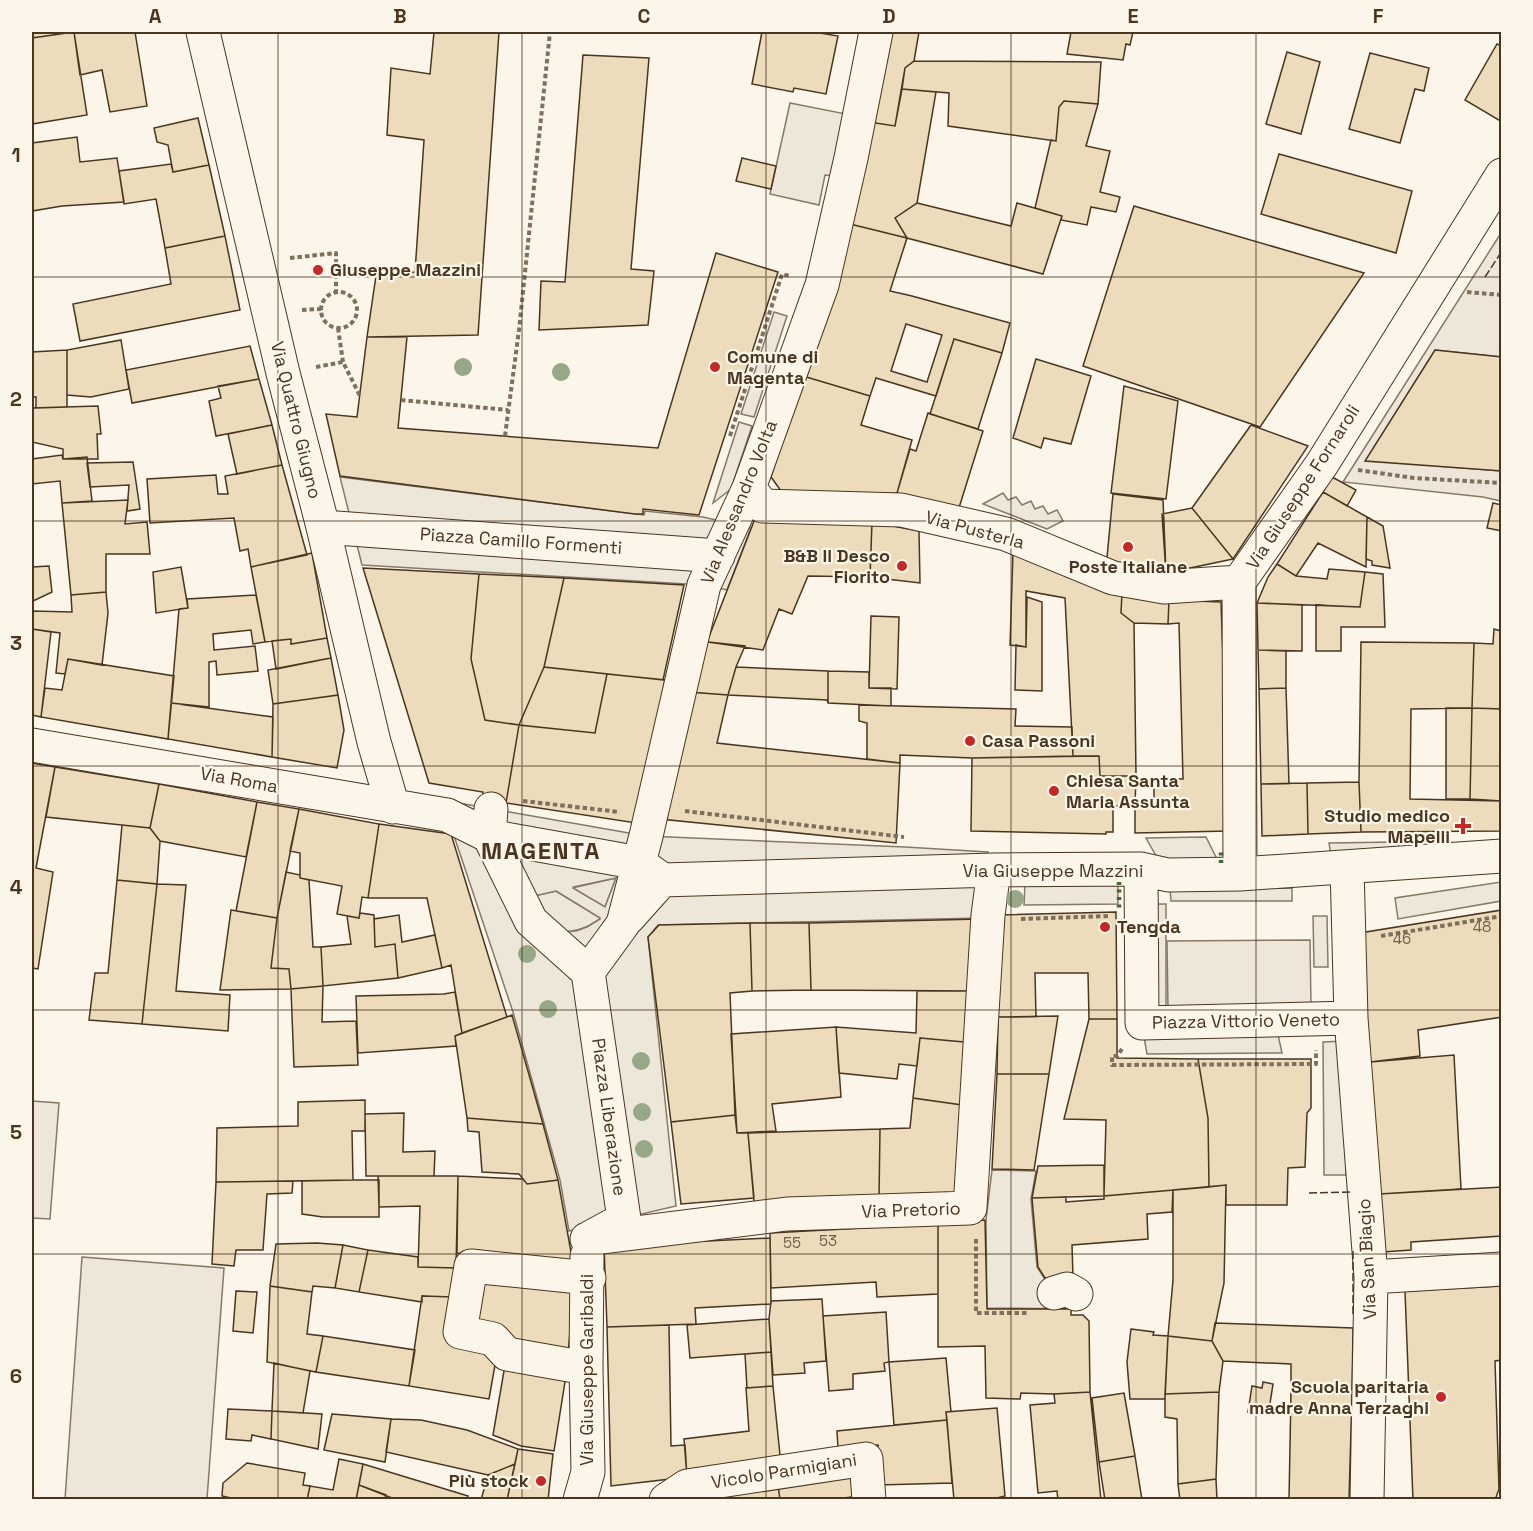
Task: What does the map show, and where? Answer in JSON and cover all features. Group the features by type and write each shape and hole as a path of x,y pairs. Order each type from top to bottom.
{"street":[{"name":"Via Quattro Giugno","path":"203,32 283,373 323,527 374,742 393,807"},
{"name":"Via Alessandro Volta","path":"644,848 704,585 749,488 822,285 851,158 876,32"},
{"name":"Via Giuseppe Fornaroli","path":"1240,874 1239,582 1322,464 1502,175"},
{"name":"Via Pusterla","path":"749,488 763,506 901,510 1006,534 1113,578 1164,587 1239,582"},
{"name":"Piazza Camillo Formenti","path":"323,527 718,556"},
{"name":"Via Roma","path":"32,745 393,807 447,815 498,815"},
{"path":"498,815 644,848 623,924 588,972 531,921 498,815"},
{"name":"Via Giuseppe Mazzini","path":"644,848 994,870 1142,869 1168,875 1240,874 1502,856"},
{"name":"Piazza Vittorio Veneto","path":"1142,869 1142,1023 1351,1018 1347,867"},
{"name":"Via Pretorio","path":"587,1239 787,1214 978,1219 988,915 994,870"},
{"name":"Piazza Liberazione","path":"587,1239 624,1219 588,972"},
{"name":"Via San Biagio","path":"1351,1018 1371,1277 1367,1500"},
{"name":"Via Giuseppe Garibaldi","path":"580,1500 588,1472 587,1239"},
{"path":"586,1368 507,1354 493,1339 460,1332 471,1266 588,1278"},
{"path":"1371,1277 1502,1269"},
{"name":"Vicolo Parmigiani","path":"666,1500 687,1486 866,1459 868,1500"}],"path":[{"path":"505,436 550,32"},
{"path":"256,261 336,253 336,292"},
{"path":"729,439 782,274"},
{"path":"336,292 348,294 356,304 357,310 349,325 338,328 323,320 321,309 325,298 336,292"},
{"path":"338,328 343,362 360,396"},
{"path":"283,373 343,362"},
{"path":"400,400 508,410"},
{"path":"1322,464 1414,478 1502,483"},
{"path":"674,810 896,836"},
{"path":"498,815 644,848"},
{"path":"1010,919 1116,916"},
{"path":"1379,936 1502,916"},
{"path":"1117,1056 1112,1056 1112,1065 1311,1065"},
{"path":"978,1219 976,1313 1055,1300"}],"shaded area":[{"path":"790,103 846,114 833,176 825,175 819,205 770,194"},
{"path":"1501,233 1501,357 1435,350 1366,460 1501,471 1501,501 1483,497 1343,482"},
{"path":"774,312 787,316 754,417 741,414"},
{"path":"739,422 752,426 731,489 713,503"},
{"path":"340,477 644,515 645,511 703,517 751,528 727,590 704,585 362,565"},
{"path":"1003,493 1008,500 1016,497 1022,505 1031,501 1035,509 1043,506 1048,514 1057,510 1063,521 1047,529 983,504"},
{"path":"442,800 646,836 988,852 982,918 658,925 648,937 676,1206 569,1231 560,1180 513,1012","holes":["616,878 605,907 573,888 573,887","556,891 600,918 600,919 576,931 564,932 530,897"]},
{"path":"1206,837 1217,859 1159,861 1146,838"},
{"path":"1398,842 1400,856 1331,856 1329,843"},
{"path":"616,878 605,907 572,888"},
{"path":"1118,882 1118,904 1024,905 1025,883"},
{"path":"1501,882 1501,901 1398,919 1395,898"},
{"path":"1292,888 1292,901 1171,901 1170,889"},
{"path":"556,891 601,918 583,928 564,932 529,897"},
{"path":"1154,904 1166,904 1166,1006 1154,1006"},
{"path":"1313,916 1327,916 1328,967 1314,967"},
{"path":"1310,940 1311,1007 1168,1009 1167,941"},
{"path":"1277,1030 1282,1053 1147,1054 1143,1031"},
{"path":"1345,1041 1346,1175 1324,1175 1323,1042"},
{"path":"32,1101 59,1103 50,1219 32,1218"},
{"path":"992,1170 1036,1171 1031,1199 1037,1267 1054,1293 1071,1309 987,1308 986,1220"},
{"path":"82,1257 224,1268 207,1499 65,1499"}],"building":[{"path":"32,32 74,32 32,38"},
{"path":"74,32 135,32 147,106 110,112 102,70 80,75"},
{"path":"74,32 87,115 32,124 32,38"},
{"path":"434,32 499,32 478,335 367,337 376,276 415,272 424,140 387,135 391,68 430,74"},
{"path":"762,32 814,32 838,36 826,94 794,88 793,92 752,84"},
{"path":"885,32 919,32 914,61 905,68 895,126 869,122"},
{"path":"1071,32 1133,32 1130,45 1126,44 1123,60 1067,54"},
{"path":"1497,44 1502,46 1502,122 1465,100"},
{"path":"1287,52 1320,62 1301,134 1266,124"},
{"path":"1370,53 1429,68 1424,91 1415,89 1400,143 1349,129"},
{"path":"583,55 649,58 631,269 654,271 648,325 539,330 541,281 565,282"},
{"path":"914,61 1101,62 1098,104 1064,101 1059,107 1056,141 948,126 949,93 902,89 905,68"},
{"path":"902,89 936,92 917,203 895,218 907,238 850,224 869,122 895,126"},
{"path":"1064,101 1098,104 1086,146 1110,151 1100,192 1120,197 1116,212 1091,207 1087,225 1061,220 1062,216 1035,208 1051,140 1056,141 1059,107"},
{"path":"198,118 209,165 173,172 168,145 157,142 154,128"},
{"path":"77,137 80,162 117,158 124,202 62,206 32,211 32,143"},
{"path":"1279,154 1412,191 1396,253 1261,214"},
{"path":"742,158 776,166 771,189 736,181"},
{"path":"171,164 173,172 209,165 225,236 165,248 156,199 124,204 119,171"},
{"path":"917,203 1011,226 1017,203 1062,216 1043,274 907,238 895,218"},
{"path":"1134,206 1364,273 1260,427 1083,366"},
{"path":"850,224 907,238 890,291 1010,323 1002,353 954,339 936,396 876,378 870,396 803,376","holes":["906,324 942,335 927,382 891,371"]},
{"path":"225,236 240,310 80,341 73,304 171,284 165,248"},
{"name":"Comune di Magenta","path":"716,253 778,272 699,515 643,509 643,514 635,514 340,476 326,414 357,417 367,337 407,337 398,428 658,448"},
{"path":"954,339 1002,353 978,429 930,414"},
{"path":"121,340 129,389 91,397 67,395 67,350"},
{"path":"250,346 259,379 132,403 126,370"},
{"path":"67,350 67,407 36,408 36,397 32,397 32,352"},
{"path":"1435,350 1502,357 1502,471 1365,461"},
{"path":"1036,359 1091,376 1071,444 1044,438 1041,448 1013,438"},
{"path":"803,376 870,396 861,425 912,440 897,493 784,495 771,477"},
{"path":"259,379 272,425 216,436 209,401 221,398 218,386"},
{"path":"1124,386 1178,401 1166,499 1111,493"},
{"path":"98,406 101,434 97,434 98,459 63,459 63,449 32,442 32,408"},
{"path":"928,413 983,431 958,511 897,493 910,449 916,451"},
{"path":"272,425 282,465 237,474 228,434"},
{"path":"1251,425 1308,446 1233,559 1192,508"},
{"path":"62,455 63,459 87,457 92,501 62,503 60,481 32,484 32,459"},
{"path":"133,462 140,509 127,511 129,485 90,487 87,463"},
{"path":"282,465 307,555 251,567 248,549 240,551 234,518 150,523 147,479 216,475 218,494 228,494 225,476"},
{"path":"1332,477 1356,490 1347,506 1323,492"},
{"path":"1323,492 1367,517 1366,567 1318,543 1296,576 1277,564"},
{"path":"1113,494 1163,500 1166,573 1106,568"},
{"path":"128,500 125,524 147,522 150,554 106,554 106,592 71,595 62,503"},
{"path":"1493,503 1502,505 1502,531 1487,528"},
{"path":"1192,508 1233,559 1166,573 1162,514"},
{"path":"756,516 872,522 870,577 808,576 792,614 779,609 763,650 707,642"},
{"path":"1367,517 1383,526 1390,568 1372,565 1372,561 1366,559"},
{"path":"872,522 919,531 920,583 870,577"},
{"path":"1013,552 1122,593 1121,613 1134,623 1136,776 1100,776 1099,756 1073,756 1065,598 1026,591 1026,647 1010,645"},
{"path":"312,553 327,638 291,644 291,639 265,642 251,567"},
{"path":"1277,564 1296,576 1327,579 1329,569 1365,572 1360,607 1257,603 1268,577"},
{"path":"49,566 52,592 33,601 32,610 32,567"},
{"path":"181,567 188,608 156,613 153,572"},
{"path":"363,568 479,574 471,659 485,720 519,725 506,803 482,800 483,792 429,783"},
{"path":"1365,572 1383,574 1385,627 1341,627 1341,651 1316,651 1316,605 1360,607"},
{"path":"479,574 564,578 544,667 519,725 485,720 471,659"},
{"path":"564,578 684,585 663,680 544,667"},
{"path":"106,592 108,613 102,665 68,659 65,674 56,673 60,633 32,629 32,611 72,612 71,595"},
{"path":"1122,593 1169,600 1168,624 1134,623 1121,613"},
{"path":"256,595 265,642 253,644 251,630 213,634 214,650 255,646 258,671 217,675 216,661 209,662 209,707 171,703 179,609 188,608 187,599"},
{"path":"1027,597 1042,602 1042,691 1015,690 1016,645 1026,647"},
{"path":"1169,600 1221,602 1229,831 1135,833 1135,806 1154,806 1154,778 1183,779 1179,623 1168,624"},
{"path":"1257,603 1302,605 1302,651 1258,650"},
{"path":"871,616 899,617 897,689 869,688"},
{"path":"1502,628 1502,709 1472,708 1474,643 1493,644 1494,629 1501,631"},
{"path":"32,629 51,632 41,717 32,715"},
{"path":"327,638 331,658 276,669 272,641 291,639 291,644"},
{"path":"699,641 745,646 728,695 688,692"},
{"path":"1361,642 1474,643 1472,708 1411,709 1410,799 1502,801 1502,831 1361,832 1359,782"},
{"path":"1258,650 1286,651 1286,688 1259,689"},
{"path":"331,658 338,695 273,704 268,670"},
{"path":"68,659 174,676 168,739 41,717 45,688 62,690"},
{"path":"544,667 607,674 595,733 519,725"},
{"path":"736,667 828,671 828,703 827,700 728,695"},
{"path":"828,671 869,672 869,688 891,688 891,706 828,703"},
{"path":"607,674 665,680 636,823 506,803 519,725 595,733"},
{"path":"1286,688 1289,784 1261,784 1259,689"},
{"path":"688,692 728,695 717,743 900,763 896,843 660,819"},
{"path":"338,695 344,730 337,768 272,757 273,704"},
{"path":"171,703 273,717 272,757 168,739"},
{"name":"Casa Passoni","path":"859,705 1016,709 1015,726 1072,727 1073,756 972,758 900,755 900,763 867,759 867,723 859,721"},
{"path":"1446,708 1472,708 1470,799 1446,799"},
{"path":"1472,708 1502,709 1502,801 1470,799"},
{"name":"Chiesa Santa Maria Assunta","path":"1099,756 1100,776 1136,776 1135,806 1113,806 1113,832 1106,832 1106,834 971,831 972,758"},
{"path":"32,763 55,767 36,868 53,872 38,969 32,968"},
{"path":"55,767 159,784 150,828 46,817"},
{"path":"1359,782 1361,832 1308,834 1307,783"},
{"path":"1307,783 1308,834 1262,836 1261,784"},
{"path":"159,784 257,802 246,857 160,841 150,828"},
{"path":"257,802 299,809 277,918 236,911"},
{"path":"299,809 379,824 368,898 362,897 359,918 337,914 342,886 300,878 300,853 290,851"},
{"path":"379,824 451,834 507,1017 462,1033 451,965 442,968 427,898 368,898"},
{"path":"122,825 150,828 160,841 157,884 117,880"},
{"path":"286,872 309,880 313,947 321,947 323,986 291,989 289,969 271,968"},
{"path":"117,880 157,884 142,1024 89,1020 95,973 108,973"},
{"path":"157,884 186,885 176,991 230,995 228,1031 142,1024"},
{"path":"231,910 277,918 271,968 289,969 291,989 220,990"},
{"path":"1502,910 1502,1017 1418,1030 1420,1056 1370,1062 1360,933"},
{"path":"1116,912 1117,1019 1089,1019 1088,973 1035,973 1036,1017 998,1017 998,915"},
{"path":"360,913 374,915 375,947 395,944 398,978 323,986 321,947 351,944 347,916 359,918"},
{"path":"399,915 402,942 435,935 442,968 398,978 395,944 375,947 374,919"},
{"path":"981,919 977,991 811,990 809,923"},
{"path":"750,923 752,991 730,993 735,1115 671,1122 648,937 659,925"},
{"path":"750,923 809,923 811,990 752,991"},
{"path":"323,986 322,1022 356,1021 358,1065 294,1067 291,989"},
{"path":"917,991 977,991 975,1043 920,1038 917,1066 899,1064 897,1079 839,1073 836,1027 916,1033"},
{"path":"455,992 462,1033 455,1036 456,1046 358,1053 356,996"},
{"path":"512,1015 543,1124 467,1118 455,1036"},
{"path":"1058,1016 1049,1074 997,1074 998,1017"},
{"path":"1089,1019 1117,1019 1117,1058 1198,1059 1208,1118 1209,1187 1104,1196 1106,1120 1064,1119"},
{"path":"836,1027 841,1097 772,1104 776,1131 737,1133 731,1034"},
{"path":"920,1038 975,1043 969,1106 913,1098"},
{"path":"1454,1055 1461,1189 1379,1194 1370,1062"},
{"path":"1198,1059 1311,1059 1311,1108 1307,1113 1305,1167 1288,1168 1287,1205 1226,1205 1226,1185 1209,1187 1208,1118"},
{"path":"997,1074 1049,1074 1034,1170 992,1169"},
{"path":"913,1098 969,1106 954,1199 879,1199 880,1129 910,1128"},
{"path":"365,1100 365,1131 352,1131 353,1180 216,1182 217,1128 298,1126 298,1102"},
{"path":"404,1113 403,1152 435,1151 434,1176 366,1176 365,1114"},
{"path":"735,1115 737,1133 748,1133 754,1198 681,1204 671,1122"},
{"path":"467,1118 543,1124 558,1180 527,1184 519,1174 482,1172 479,1132 468,1131"},
{"path":"880,1129 879,1199 754,1202 748,1133"},
{"path":"1104,1165 1104,1196 1032,1198 1038,1166"},
{"path":"378,1176 458,1176 456,1268 418,1267 420,1206 379,1207"},
{"path":"458,1176 523,1179 527,1184 558,1180 573,1263 505,1262 457,1253"},
{"path":"379,1180 379,1217 323,1217 302,1214 302,1181"},
{"path":"293,1181 292,1193 267,1194 263,1250 236,1250 234,1266 212,1264 216,1182"},
{"path":"1226,1185 1224,1283 1212,1341 1168,1336 1173,1280 1173,1190"},
{"path":"1502,1187 1502,1236 1411,1242 1411,1250 1383,1252 1379,1194"},
{"path":"1173,1190 1172,1212 1147,1214 1148,1239 1072,1245 1073,1277 1060,1281 1045,1278 1038,1267 1032,1198 1066,1197 1066,1202"},
{"path":"985,1220 987,1309 1071,1309 1071,1315 1083,1315 1089,1321 1090,1392 1021,1393 1020,1399 986,1398 985,1346 938,1347 938,1224"},
{"path":"938,1224 938,1294 877,1297 876,1282 771,1288 770,1233"},
{"path":"770,1238 771,1304 695,1308 696,1324 607,1327 604,1246"},
{"path":"276,1244 343,1245 335,1288 313,1286 312,1292 270,1286"},
{"path":"343,1245 368,1250 359,1292 335,1288"},
{"path":"368,1250 418,1257 418,1267 456,1268 454,1297 422,1296 422,1302 359,1292"},
{"path":"483,1275 573,1289 568,1358 503,1342 473,1327"},
{"path":"270,1286 312,1292 307,1334 323,1336 316,1372 267,1362"},
{"name":"Scuola paritaria madre Anna Terzaghi","path":"1502,1286 1502,1360 1495,1361 1499,1489 1495,1500 1413,1500 1405,1291"},
{"path":"236,1291 257,1292 253,1333 233,1331"},
{"path":"422,1296 454,1297 497,1354 489,1399 409,1386"},
{"path":"822,1299 826,1361 804,1363 805,1373 773,1375 769,1319 771,1301"},
{"path":"886,1312 889,1362 884,1363 885,1371 853,1374 853,1389 829,1391 823,1316"},
{"path":"769,1319 771,1352 690,1358 687,1325"},
{"path":"1215,1323 1353,1328 1352,1394 1291,1392 1291,1364 1223,1361 1212,1341"},
{"path":"669,1325 671,1446 685,1445 687,1477 611,1486 607,1327"},
{"path":"1131,1329 1154,1332 1153,1335 1168,1336 1165,1399 1130,1399 1127,1362"},
{"path":"323,1336 415,1350 409,1386 316,1372"},
{"path":"1168,1336 1212,1341 1223,1361 1219,1392 1165,1394"},
{"path":"771,1352 773,1386 747,1388 745,1354"},
{"path":"946,1358 951,1412 946,1412 947,1420 894,1425 889,1362"},
{"path":"506,1359 567,1369 554,1451 521,1446 493,1435"},
{"path":"274,1363 310,1371 303,1413 272,1411"},
{"path":"1263,1382 1273,1384 1269,1410 1258,1409 1258,1413 1248,1412 1252,1386 1262,1388"},
{"path":"773,1386 781,1465 687,1477 684,1439 749,1431 746,1388"},
{"path":"1090,1392 1101,1500 1058,1500 1057,1491 1038,1493 1030,1405 1055,1403 1054,1394"},
{"path":"1219,1392 1216,1479 1178,1484 1177,1419 1165,1417 1165,1394"},
{"path":"1291,1392 1352,1394 1349,1500 1289,1500"},
{"path":"1124,1393 1135,1456 1099,1462 1092,1398"},
{"path":"997,1408 1005,1496 988,1500 954,1500 946,1412"},
{"path":"228,1409 272,1411 271,1439 252,1435 251,1441 226,1439"},
{"path":"272,1411 322,1414 318,1449 271,1439"},
{"path":"332,1414 391,1419 385,1462 324,1450"},
{"path":"391,1419 421,1420 467,1430 518,1449 515,1464 488,1475 386,1452"},
{"path":"947,1420 952,1483 878,1485 878,1445 838,1449 837,1431"},
{"path":"518,1449 553,1454 548,1500 507,1500"},
{"path":"1135,1456 1142,1500 1105,1500 1099,1462"},
{"path":"339,1459 363,1464 356,1500 307,1500 310,1486 333,1490"},
{"path":"247,1463 305,1473 303,1485 310,1486 307,1500 240,1500 222,1496 223,1483"},
{"path":"363,1464 468,1496 466,1500 397,1500 359,1485"},
{"path":"515,1464 507,1500 481,1500 488,1475"},
{"path":"860,1465 859,1496 829,1500 780,1500 777,1478"},
{"path":"777,1478 780,1500 705,1500"},
{"path":"1216,1479 1217,1500 1180,1500 1178,1484"},
{"path":"359,1485 386,1495 384,1500 356,1500"}],"hedge":[{"path":"1221,851 1221,863"},
{"path":"1119,882 1119,910"}],"fence":[{"path":"1485,277 1502,251"},
{"path":"1309,1193 1351,1192"},
{"path":"1353,1251 1353,1314"}],"place":[{"name":"Giuseppe Mazzini","path":"318,270"},
{"name":"Comune di Magenta","path":"715,367"},
{"name":"Poste Italiane","path":"1128,547"},
{"name":"B&B Il Desco Fiorito","path":"902,566"},
{"name":"Casa Passoni","path":"970,741"},
{"name":"Chiesa Santa Maria Assunta","path":"1054,791"},
{"name":"Studio medico Mapelli","path":"1463,826"},
{"name":"Tengda","path":"1105,927"},
{"name":"Scuola paritaria madre Anna Terzaghi","path":"1441,1397"},
{"name":"Più stock","path":"541,1481"}],"district":[{"name":"MAGENTA","path":"541,851"}]}
